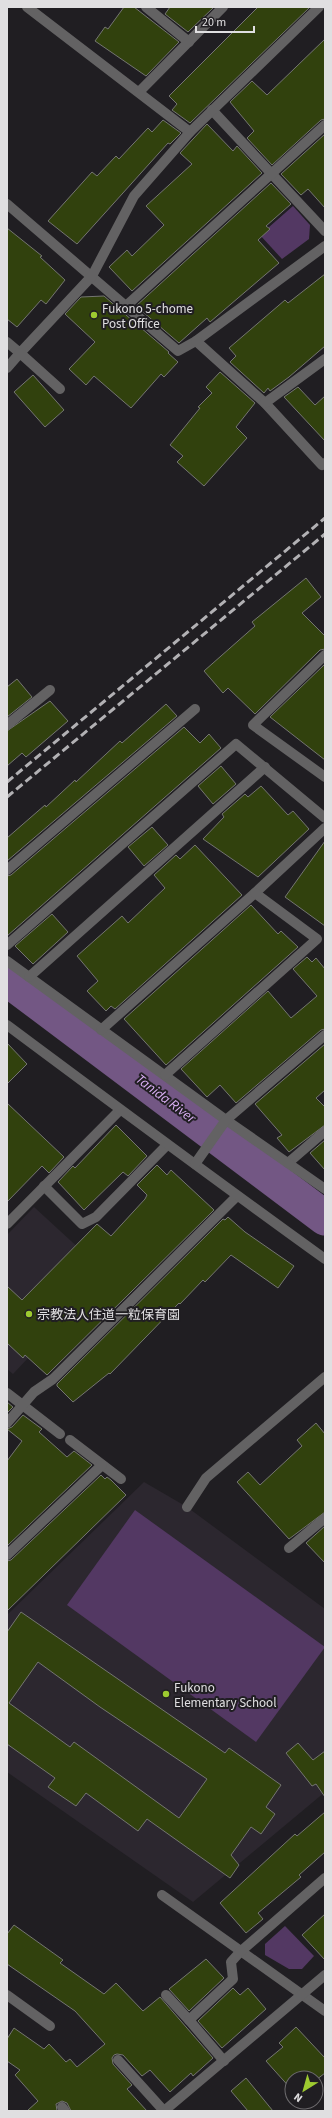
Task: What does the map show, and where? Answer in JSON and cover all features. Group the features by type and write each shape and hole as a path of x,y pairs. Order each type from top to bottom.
{"street":[{"path":"27,7 190,132"},
{"path":"146,7 189,42"},
{"path":"139,92 223,7"},
{"path":"7,368 92,276 134,196 190,132 320,7"},
{"path":"212,110 325,231"},
{"path":"126,306 272,175 325,125"},
{"path":"7,204 178,351 196,341 325,246"},
{"path":"196,341 265,403 322,465 325,463"},
{"path":"7,342 60,389"},
{"path":"265,403 325,359"},
{"path":"325,655 253,725 325,777"},
{"path":"7,725 50,690"},
{"path":"7,870 195,709"},
{"path":"7,944 236,744 325,818"},
{"path":"29,977 265,767"},
{"path":"101,1030 256,893 325,828"},
{"path":"165,1075 317,939 256,893"},
{"path":"7,961 226,1120 325,1189"},
{"path":"7,1025 167,1145 325,1259"},
{"path":"195,1164 226,1120 325,1035"},
{"path":"7,1224 120,1110"},
{"path":"288,1163 325,1131"},
{"path":"44,1186 82,1224 96,1217 167,1145"},
{"path":"7,1423 34,1392 53,1379 238,1196"},
{"path":"187,1507 206,1478 325,1376"},
{"path":"7,1393 60,1434"},
{"path":"70,1440 122,1479"},
{"path":"7,1555 102,1465"},
{"path":"289,1548 325,1518"},
{"path":"189,2020 233,1978 231,1962 240,1952 325,1878"},
{"path":"162,1895 240,1952 325,2011"},
{"path":"118,2060 164,2111 302,1996 325,1975"},
{"path":"166,1995 224,2061"},
{"path":"7,1996 50,2026"}],"shaded area":[{"path":"293,206 310,225 309,239 282,259 260,235"},
{"path":"34,1207 107,1274 13,1374 7,1369 7,1235"},
{"name":"Fukono Elementary School","path":"144,1482 187,1507 325,1609 325,1792 193,1902 7,1772 7,1615"},
{"path":"135,1510 325,1647 256,1742 67,1605"},
{"path":"285,1926 314,1956 302,1969 289,1969 265,1955 265,1944"}],"building":[{"path":"124,7 134,7 179,42 146,76 95,41 105,27 108,29"},
{"path":"170,7 214,7 188,32 165,14"},
{"path":"258,7 310,7 190,123 172,110 177,104 169,96"},
{"path":"325,39 325,119 321,120 272,165 247,138 254,131 230,102 252,81 267,95"},
{"path":"163,120 181,133 170,144 168,143 77,244 48,221 92,172 97,176 116,156 119,159 148,128 152,132"},
{"path":"207,124 233,151 237,146 262,173 132,291 109,267 127,250 132,256 164,225 146,206 192,164 180,153"},
{"path":"325,134 325,208 308,189 301,195 281,174"},
{"path":"271,183 291,204 266,226 270,229 258,240 279,263 210,322 207,318 179,343 136,306"},
{"path":"7,228 42,256 40,257 65,280 46,304 41,300 17,327 7,319"},
{"path":"325,274 325,346 289,377 270,391 268,388 264,393 230,362 236,356 229,348 285,300 288,303"},
{"path":"104,296 169,352 168,353 178,362 164,377 161,374 131,408 94,376 86,385 69,369 95,342 65,314 81,297"},
{"path":"220,372 255,403 236,427 247,438 204,486 177,462 183,456 170,445 200,408 198,407 212,393 206,387"},
{"path":"33,375 64,410 45,427 14,392"},
{"path":"298,387 315,405 325,396 325,441 284,397"},
{"path":"306,578 321,597 302,613 325,636 325,649 320,650 255,714 228,688 223,693 204,671 255,626 252,622"},
{"path":"325,664 325,760 270,717"},
{"path":"17,679 32,697 7,717 7,687"},
{"path":"50,701 68,721 26,757 22,753 7,766 7,731"},
{"path":"166,704 177,716 7,861 7,838 45,805 46,807 75,780 76,782 120,741 122,743"},
{"path":"184,727 200,743 209,734 221,748 7,936 7,876 11,875"},
{"path":"221,766 236,784 213,804 198,786"},
{"path":"261,786 288,815 293,811 309,829 258,877 203,839 224,817 222,814 245,794 248,797"},
{"path":"152,827 168,845 144,866 128,847"},
{"path":"325,841 325,926 285,897"},
{"path":"195,845 242,895 115,1009 111,1006 106,1011 87,991 98,981 77,956 122,916 128,923 165,888 154,875 176,855 180,859"},
{"path":"251,905 278,934 281,931 298,947 166,1065 124,1019"},
{"path":"52,914 68,932 33,964 15,946"},
{"path":"307,957 312,962 316,958 325,969 325,1029 321,1030 236,1103 220,1085 207,1097 181,1069 268,991 291,1018 317,996 293,969"},
{"path":"7,1043 27,1064 7,1084"},
{"path":"325,1044 325,1090 316,1098 325,1107 325,1125 289,1152 277,1138 282,1135 255,1104"},
{"path":"7,1103 64,1157 49,1173 42,1166 7,1202"},
{"path":"116,1125 147,1156 128,1176 123,1172 84,1210 58,1182 73,1166 75,1168"},
{"path":"325,1140 325,1170 310,1153"},
{"path":"157,1165 167,1175 171,1170 214,1210 47,1375 25,1355 23,1358 7,1343 7,1286 22,1300 97,1224 111,1236 145,1199 147,1195 137,1185"},
{"path":"228,1217 245,1232 294,1266 278,1288 231,1255 205,1282 203,1280 180,1304 179,1303 110,1374 109,1373 73,1402 57,1386 57,1384 223,1219 225,1220"},
{"path":"7,1402 13,1407 7,1413"},
{"path":"23,1415 42,1429 39,1432 67,1457 74,1451 92,1465 7,1546 7,1461 22,1441 7,1429 12,1427"},
{"path":"316,1423 325,1434 325,1512 289,1539 237,1482 248,1472 260,1485 302,1446 297,1440"},
{"path":"101,1475 105,1479 107,1477 111,1480 126,1495 7,1611 7,1561 11,1560"},
{"path":"325,1526 325,1563 306,1543"},
{"path":"21,1612 225,1753 229,1748 281,1785 266,1807 275,1814 261,1834 251,1827 231,1855 239,1865 230,1878 147,1819 138,1831 86,1793 76,1806 48,1787 55,1778 7,1744 7,1632","holes":["38,1662 100,1707 207,1779 179,1818 74,1742 70,1747 9,1703"]},
{"path":"298,1743 313,1760 325,1751 325,1797 316,1784 312,1786 286,1753"},
{"path":"325,1812 325,1852 299,1875 301,1877 258,1913 263,1919 246,1933 220,1903 295,1834 297,1836"},
{"path":"325,1914 325,1960 302,1935"},
{"path":"14,1925 63,1960 60,1963 104,1994 116,1983 143,2011 160,1997 213,2058 193,2076 191,2073 170,2092 150,2070 142,2076 123,2055 114,2055 112,2058 113,2064 132,2085 127,2089 147,2111 71,2111 67,2103 62,2101 56,2104 57,2111 27,2111 38,2101 15,2075 20,2070 7,2061 7,2039 14,2028 44,2049 49,2044 66,2062 70,2059 77,2067 105,2044 75,2011 7,1964 7,1934"},
{"path":"206,1959 224,1978 189,2011 169,1989"},
{"path":"233,1988 240,1995 248,1988 266,2009 222,2048 198,2021"},
{"path":"296,2027 325,2058 325,2073 324,2074 324,2070 284,2070 284,2081 266,2061 283,2047 279,2043"},
{"path":"246,2078 273,2111 248,2111 231,2091"}],"waterway":[{"name":"Tanida River","path":"7,979 325,1218"}],"railway":[{"path":"7,782 325,518"},
{"path":"7,797 325,534"}],"place":[{"name":"Fukono 5-chome Post Office","path":"94,315"},
{"name":"宗教法人住道一粒保育園","path":"29,1314"},
{"name":"Fukono Elementary School","path":"166,1694"}]}
